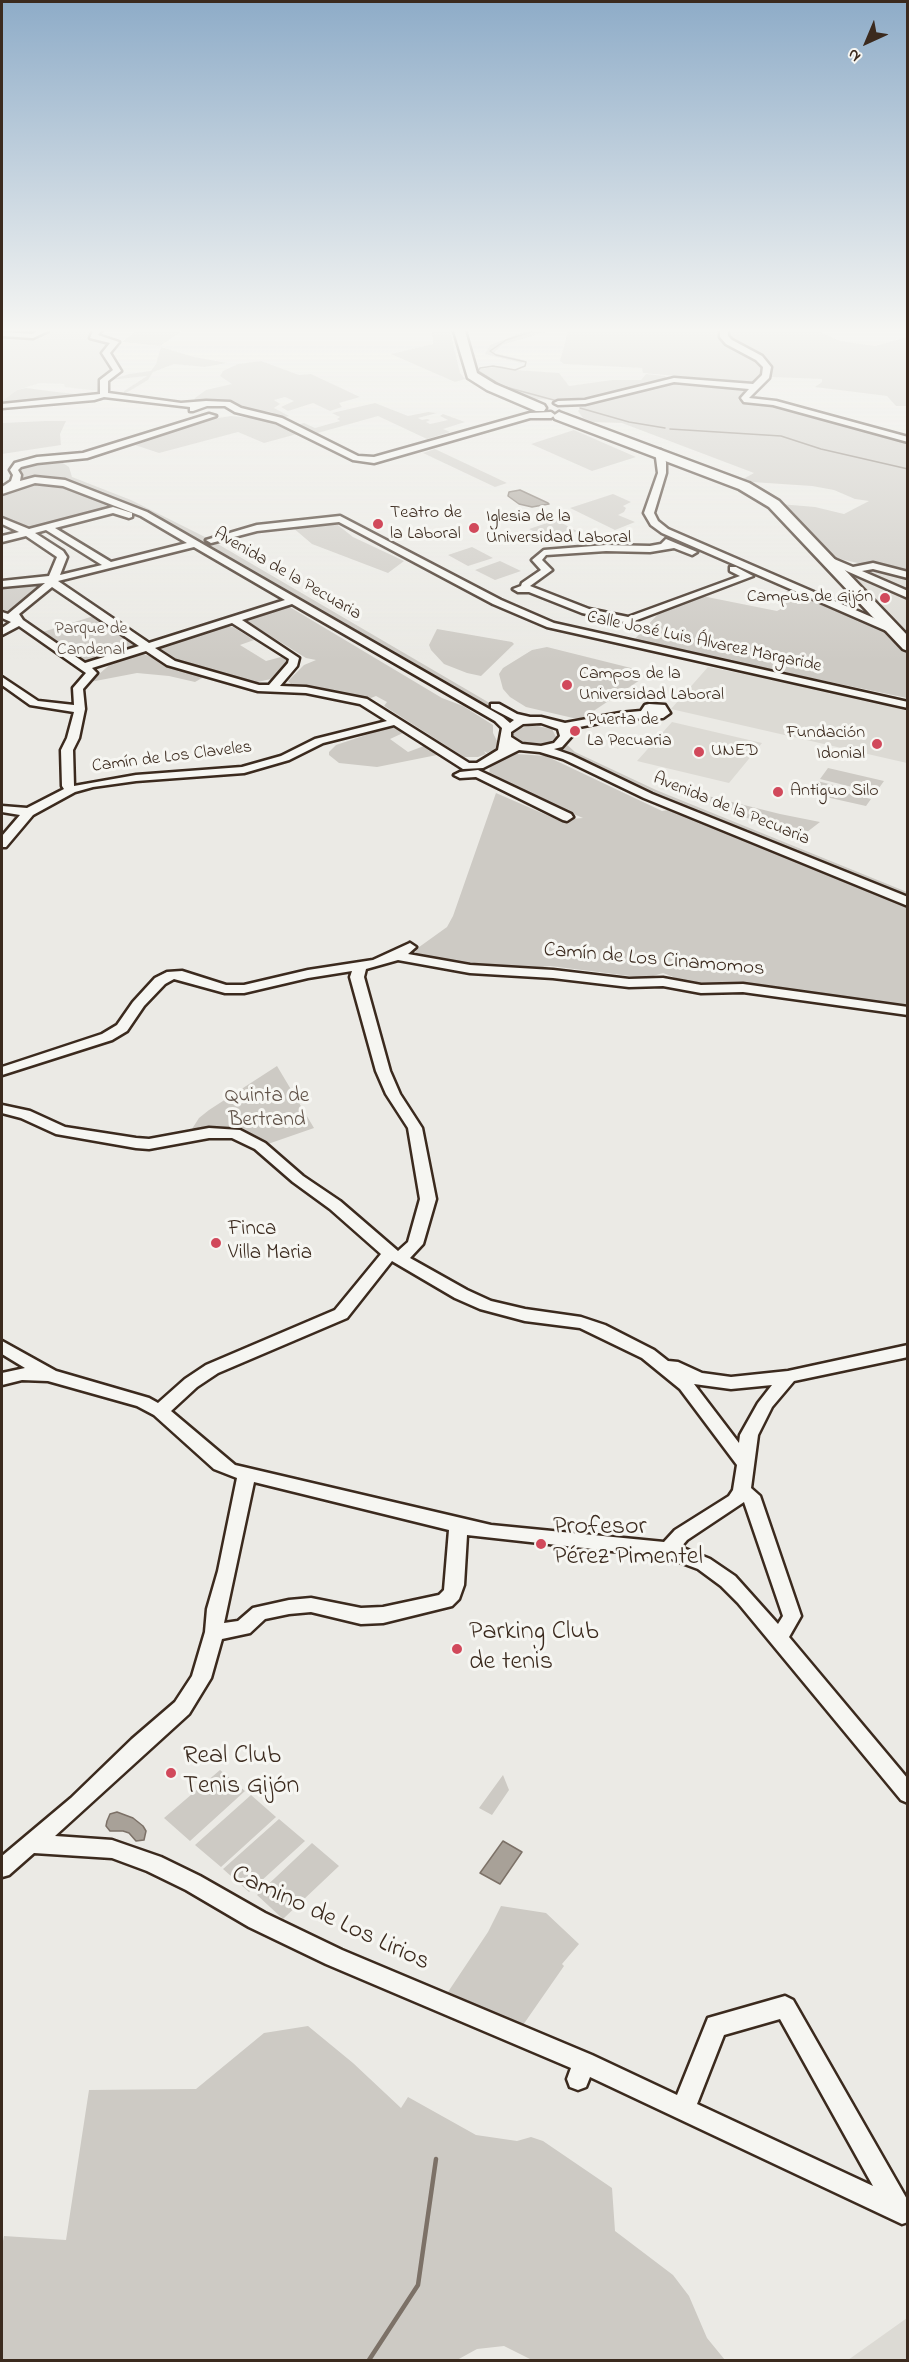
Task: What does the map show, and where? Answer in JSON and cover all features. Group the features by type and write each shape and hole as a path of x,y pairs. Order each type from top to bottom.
{"highway":[{"path":"630,441 760,495 783,512 827,559 851,574 893,630 908,646"}],"street":[{"path":"35,480 17,475 14,470 21,464 46,459 84,456 135,441"},
{"path":"322,441 356,458 378,460 441,441"},
{"path":"517,590 530,589 586,611 629,620 748,576 677,541 650,519 649,513 662,473 662,462 658,452"},
{"path":"2,491 11,486 52,478 67,472 84,456"},
{"name":"Avenida de la Pecuaria","path":"46,459 58,460 72,477 155,511 211,540 513,716 528,720"},
{"path":"11,486 17,475"},
{"name":"Avenida de la Pecuaria","path":"35,480 65,483 144,514 499,719 507,732 510,743 528,749"},
{"path":"2,539 118,510 183,547"},
{"name":"Calle José Luis Álvarez Margaride","path":"211,540 257,528 340,519 531,618 573,632 908,705"},
{"path":"2,521 27,532 60,553 62,557 55,584"},
{"path":"48,528 109,566"},
{"path":"495,598 517,590 547,570 537,560 544,553 600,548 645,549 677,541 893,630"},
{"path":"2,632 9,616 42,590 55,584 109,566 197,543"},
{"path":"851,574 873,566 908,575"},
{"path":"851,574 908,595"},
{"path":"35,580 44,586 42,590"},
{"path":"2,584 35,580 55,584 171,663 258,688 306,690 363,701 463,771 478,770 567,817"},
{"path":"71,790 68,786 67,750 73,738 80,709 78,688 88,670 108,659 294,600"},
{"path":"9,616 88,670"},
{"path":"233,619 294,658 293,664 272,688"},
{"path":"2,680 45,706 80,709"},
{"path":"2,694 14,689"},
{"path":"478,770 498,755 506,745 507,732 528,720 551,722 563,727 648,711"},
{"name":"Camín de Los Claveles","path":"2,844 29,812 71,790 92,784 136,778 244,770 285,758 319,741 395,722"},
{"path":"498,755 552,747 563,741 566,736 563,727"},
{"name":"Avenida de la Pecuaria","path":"563,741 575,752 656,790 908,892"},
{"name":"Avenida de la Pecuaria","path":"541,749 567,757 648,796 908,902"},
{"path":"2,809 29,812"},
{"path":"2,1071 107,1037 122,1028 134,1014 138,1005 160,981 172,975 182,975 213,987 234,990 308,974 376,964 397,956 410,947"},
{"name":"Camín de Los Cinamomos","path":"397,956 470,969 553,974 629,983 663,982 701,989 743,988 908,1011"},
{"path":"160,1411 191,1383 212,1369 341,1314 395,1255 415,1244 428,1199 415,1128 393,1094 383,1071 357,977 360,966"},
{"path":"2,1109 25,1114 61,1131 136,1143 162,1142 209,1133 235,1133 260,1146 298,1179 335,1205 395,1255 461,1294 486,1305 525,1315 581,1323 598,1329 648,1354 692,1382 744,1462"},
{"path":"2,1347 50,1375"},
{"path":"692,1382 731,1383 788,1377 908,1351"},
{"path":"6,1378 19,1370 19,1357"},
{"path":"6,1378 37,1373 50,1375 143,1402 160,1411 220,1464 230,1470 458,1526 491,1532 668,1550 704,1564 716,1571 745,1598 908,1794"},
{"path":"668,1550 681,1535 735,1501 742,1491 749,1435 766,1403 788,1377"},
{"path":"2,1868 32,1844 182,1708 201,1678 214,1632 216,1609 227,1571 247,1474"},
{"path":"742,1491 751,1496 792,1616 787,1627 777,1637"},
{"path":"214,1632 243,1628 260,1613 289,1607 311,1605 361,1616 383,1615 445,1600 452,1594 454,1585 458,1526"},
{"name":"Camino de Los Lirios","path":"32,1844 112,1849 154,1864 193,1882 257,1920 334,1957 581,2071 683,2109 904,2213"},
{"path":"683,2109 716,2026 785,2007 904,2213"}],"shaded area":[{"path":"520,490 549,504 532,507 519,504 508,496 509,492"},
{"name":"Campus de Gijón","path":"827,559 852,570 866,566 907,575 907,633 896,634"},
{"path":"708,667 861,697 907,711 907,763 671,709"},
{"name":"UNED","path":"672,722 762,743 729,783 637,761"},
{"path":"117,1812 133,1818 143,1826 146,1831 144,1840 136,1841 129,1833 123,1831 110,1831 106,1826 107,1821 110,1814"},
{"path":"503,1841 522,1852 500,1884 480,1873"},
{"path":"907,2318 907,2360 848,2360"}],"green space":[{"path":"2,441 61,441 61,445 2,454"},
{"path":"146,441 203,441 159,453 135,445"},
{"path":"540,441 600,441 636,457 592,471 531,444"},
{"path":"670,441 907,441 907,574 831,557 780,504 815,507 844,514 869,501 812,486 752,482 743,479 754,473"},
{"path":"435,449 507,483 495,487 423,453"},
{"path":"58,460 69,467 72,477 131,500 211,540 505,712 528,720 508,727 168,526 65,483 30,479 17,475 16,467 21,464"},
{"path":"32,483 61,484 120,507 28,531 2,520 2,495 17,486"},
{"path":"613,494 631,502 623,506 626,508 624,512 618,515 635,522 615,530 570,508"},
{"path":"556,520 577,531 551,540 529,529"},
{"path":"334,522 353,537 404,561 388,573 312,544 292,527"},
{"path":"472,547 493,558 468,566 448,555"},
{"path":"500,561 521,571 495,580 475,570"},
{"path":"35,580 43,586 15,612 2,614 2,584"},
{"path":"793,589 887,632 907,654 907,698 633,641 660,612 702,596 777,611 786,606 769,599"},
{"path":"288,606 442,698 463,706 493,725 493,733 500,747 487,753 484,751 486,754 478,757 464,757 384,706 387,702 376,696 371,698 291,684 288,681 304,665 316,660 306,658 248,622 249,619"},
{"name":"Parque de Candenal","path":"97,615 147,647 84,667 36,634"},
{"path":"226,626 233,627 254,640 240,645 266,661 281,657 289,661 271,679 253,683 172,658 160,651 161,648"},
{"path":"437,629 514,644 481,676 444,664 429,645"},
{"name":"Campos de la Universidad Laboral","path":"547,647 631,668 643,674 640,680 583,718 573,718 526,707 510,697 503,689 499,674 503,668 532,650"},
{"path":"140,653 200,673 202,678 195,682 169,676 137,673 90,682 114,661"},
{"path":"532,725 552,729 556,737 549,743 532,745 514,739 512,735 514,730"},
{"path":"393,726 403,733 390,739 408,752 424,746 437,755 377,767 339,763 329,755 336,745"},
{"path":"563,741 575,752 656,790 907,892 907,902 722,827 555,752 552,747"},
{"path":"516,754 546,756 662,811 668,810 907,906 907,1006 758,984 689,983 663,973 646,978 550,966 528,969 492,967 417,955 415,950 447,927 453,916 496,793 558,820 583,818 501,783 489,775 490,766"},
{"path":"828,768 884,781 879,788 856,783 852,787 820,779"},
{"path":"817,781 850,789 847,793 871,799 866,806 808,793"},
{"path":"672,787 780,814 820,822 798,839"},
{"name":"Quinta de Bertrand","path":"277,1066 314,1128 265,1145 239,1128 190,1132 199,1118 209,1110"},
{"path":"220,1770 245,1791 190,1841 164,1818"},
{"path":"503,1775 509,1790 492,1815 479,1808"},
{"path":"251,1795 276,1817 221,1867 195,1845"},
{"path":"279,1819 305,1841 249,1892 223,1869"},
{"path":"312,1843 339,1866 283,1919 257,1895"},
{"path":"501,1906 546,1913 579,1944 562,1964 564,1966 523,2025 448,1992 488,1932"},
{"path":"308,2026 353,2063 401,2108 408,2097 476,2135 517,2141 531,2137 543,2141 612,2188 615,2231 673,2275 689,2296 707,2338 725,2360 532,2360 504,2346 477,2349 457,2360 2,2360 2,2246 4,2236 66,2240 89,2090 196,2089 264,2033"}],"waterway":[{"path":"797,441 908,469"},
{"path":"369,2360 418,2285 436,2159"}],"place":[{"name":"Teatro de la Laboral","path":"378,524"},
{"name":"Iglesia de la Universidad Laboral","path":"474,528"},
{"name":"Campus de Gijón","path":"885,598"},
{"name":"Campos de la Universidad Laboral","path":"567,685"},
{"name":"Puerta de La Pecuaria","path":"575,731"},
{"name":"Fundación Idonial","path":"877,744"},
{"name":"UNED","path":"699,752"},
{"name":"Antiguo Silo","path":"778,792"},
{"name":"Finca Villa Maria","path":"216,1243"},
{"name":"Profesor Pérez Pimentel","path":"541,1544"},
{"name":"Parking Club de tenis","path":"457,1649"},
{"name":"Real Club Tenis Gijón","path":"171,1773"}]}
